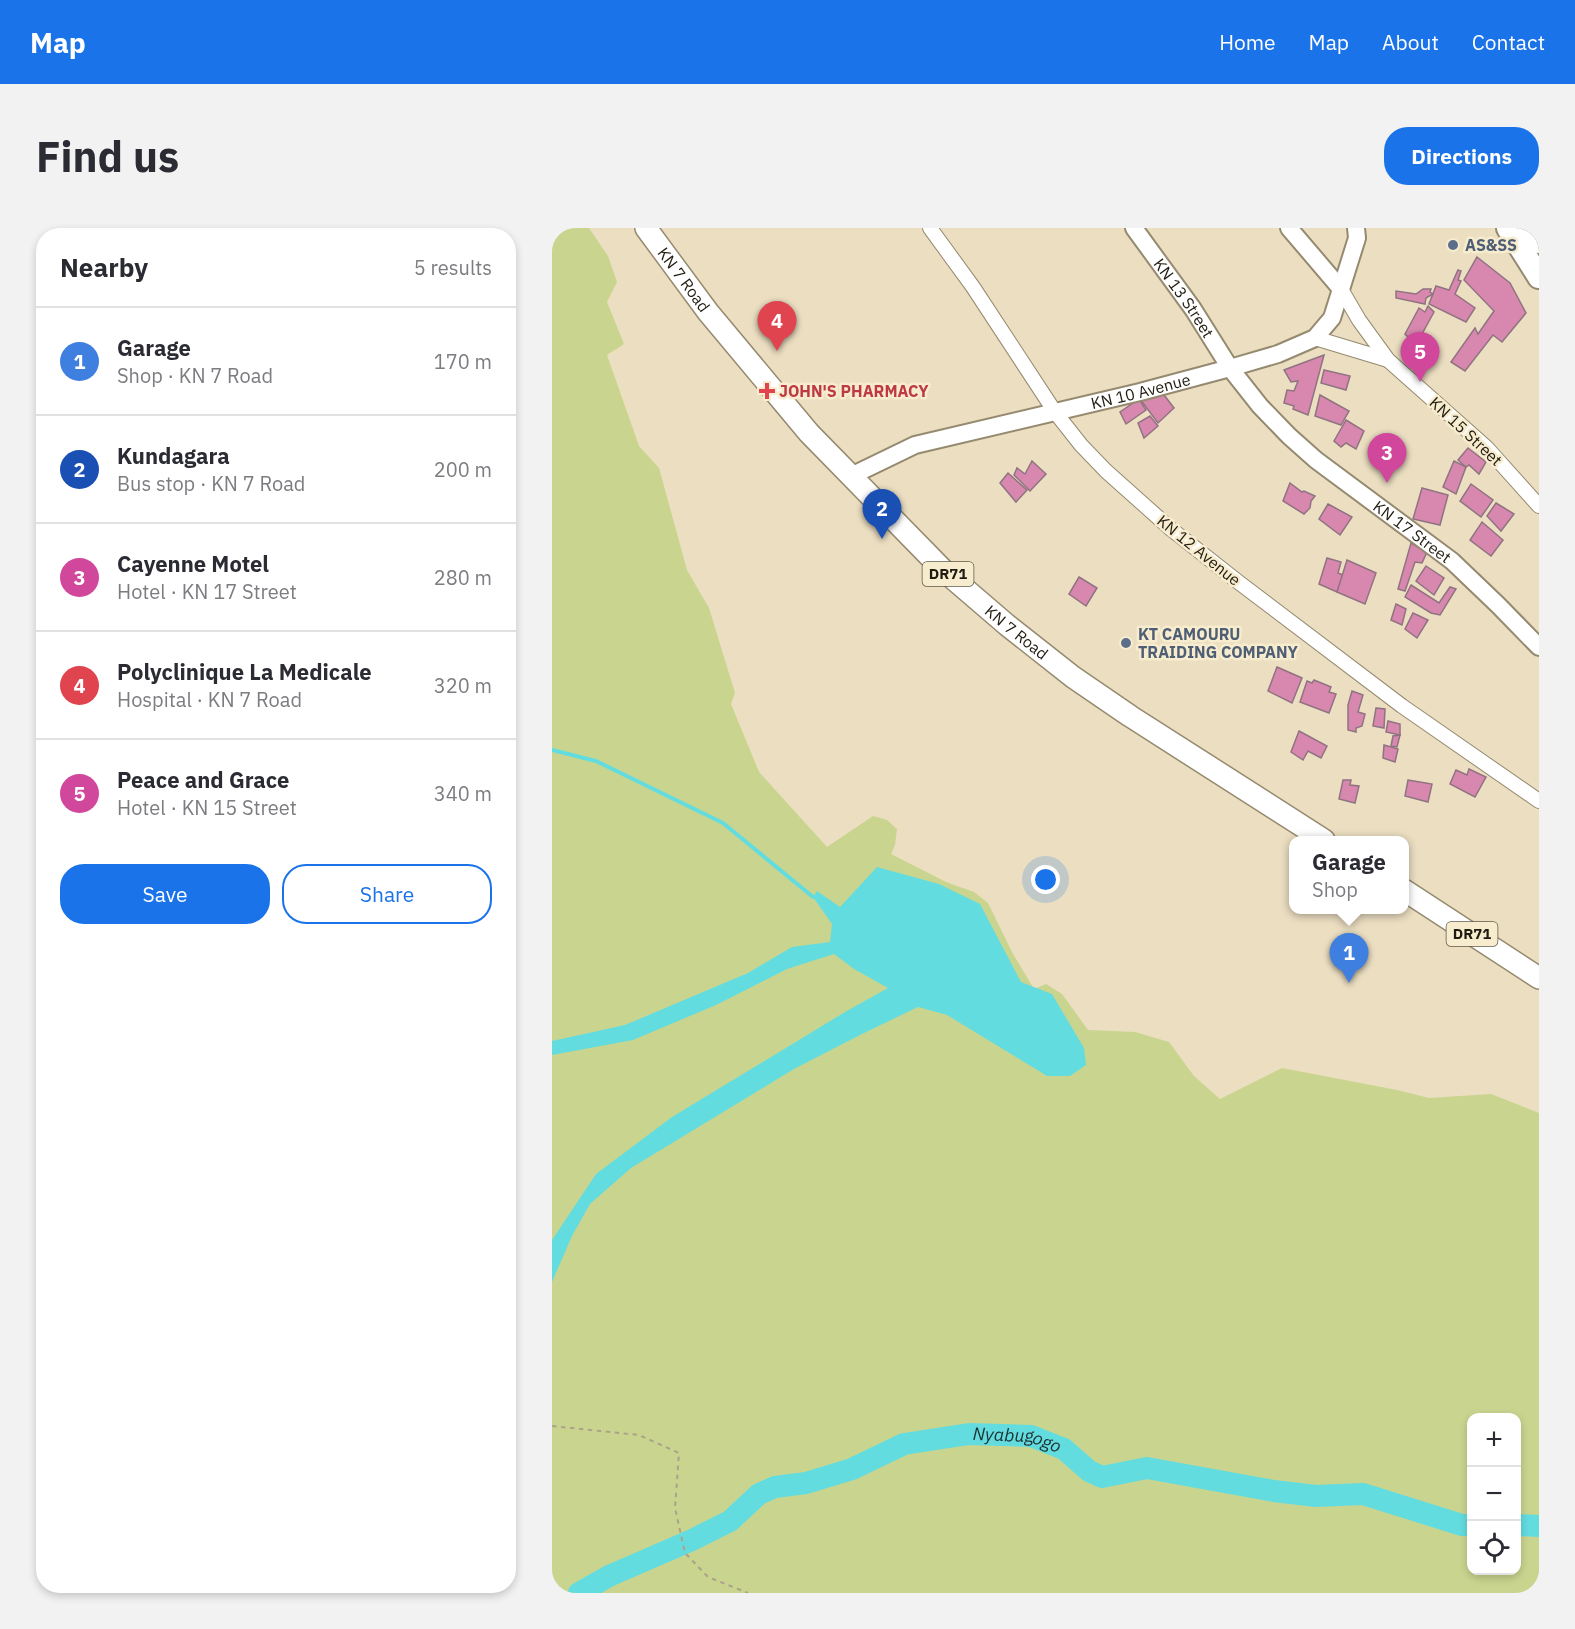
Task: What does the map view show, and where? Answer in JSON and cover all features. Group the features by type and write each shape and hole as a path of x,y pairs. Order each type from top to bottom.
{"highway":[{"path":"1508,228 1539,277"},
{"path":"1529,228 1539,242"}],"main road":[{"name":"KN 7 Road","path":"646,228 708,312 809,434 944,570 1007,626 1130,716 1318,836"},
{"name":"DR71","path":"1409,893 1539,978"}],"street":[{"name":"KN 12 Avenue","path":"930,228 973,287 1055,412 1080,445 1106,471 1171,529 1402,706 1539,801"},
{"name":"KN 13 Street","path":"1134,228 1193,309 1230,368"},
{"path":"1288,228 1341,289"},
{"name":"KN 10 Avenue","path":"850,476 915,445 1230,368 1278,354 1315,338 1332,318 1357,238 1356,228"},
{"name":"KN 15 Street","path":"1341,289 1359,320 1388,360 1487,448 1539,506"},
{"name":"KN 15 Street","path":"1315,338 1388,360"},
{"name":"KN 17 Street","path":"1230,368 1260,406 1307,452 1452,561 1539,647"}],"path":[{"path":"552,1426 639,1435 679,1453 675,1508 685,1553 708,1577 748,1593"}],"green space":[{"path":"552,228 589,228 608,256 617,282 607,302 624,344 607,355 639,446 659,468 687,570 709,608 735,693 731,704 759,772 827,847 873,816 887,820 897,829 891,854 946,882 974,892 988,903 1013,954 1034,989 1046,984 1062,994 1088,1030 1135,1032 1169,1042 1194,1076 1220,1099 1282,1068 1429,1098 1491,1094 1539,1113 1539,1593 552,1593"}],"water":[{"path":"877,867 939,884 980,904 1021,982 1052,994 1084,1048 1086,1065 1070,1076 1047,1076 947,1015 918,1007 794,1069 631,1168 590,1204 572,1236 552,1282 552,1240 596,1174 672,1117 888,988 854,969 834,954 787,969 716,1005 633,1040 552,1055 552,1041 625,1025 748,973 792,947 830,942 832,924 813,897 817,891 840,907"}],"building":[{"path":"1477,257 1510,283 1526,313 1502,342 1493,335 1465,371 1451,362 1475,328 1478,334 1494,311 1464,280"},
{"path":"1458,270 1461,271 1458,280 1461,281 1455,294 1475,308 1466,322 1429,304 1436,286 1449,290"},
{"path":"1423,289 1431,289 1430,292 1433,294 1426,298 1425,304 1396,298 1396,291 1416,294"},
{"path":"1428,306 1434,312 1416,345 1405,334 1419,308 1425,312"},
{"path":"1324,355 1308,415 1284,403 1287,390 1294,391 1298,381 1291,382 1284,370"},
{"path":"1324,370 1350,376 1346,390 1321,383"},
{"path":"1161,391 1174,408 1158,423 1140,399"},
{"path":"1320,395 1349,411 1341,425 1315,416"},
{"path":"1139,399 1146,410 1126,424 1120,412"},
{"path":"1150,416 1158,426 1144,438 1138,423"},
{"path":"1346,420 1364,431 1356,449 1346,443 1341,447 1334,441"},
{"path":"1468,448 1486,462 1479,474 1469,465 1466,467 1458,460"},
{"path":"1032,461 1046,474 1030,491 1014,475 1017,468 1025,474"},
{"path":"1454,461 1466,467 1456,494 1443,487"},
{"path":"1008,473 1027,490 1016,502 1000,483"},
{"path":"1290,483 1302,492 1315,496 1310,508 1304,514 1283,501"},
{"path":"1471,484 1493,500 1481,517 1460,501"},
{"path":"1422,488 1448,495 1440,525 1413,519"},
{"path":"1496,503 1514,514 1501,531 1487,516"},
{"path":"1328,504 1352,517 1340,535 1319,519"},
{"path":"1482,522 1503,540 1491,556 1470,540"},
{"path":"1411,543 1427,552 1422,563 1415,562 1405,591 1398,589"},
{"path":"1327,558 1341,562 1338,573 1343,575 1337,592 1319,584"},
{"path":"1347,560 1376,573 1365,604 1337,592"},
{"path":"1426,566 1444,578 1434,595 1416,581"},
{"path":"1079,577 1097,588 1086,606 1069,594"},
{"path":"1411,585 1439,603 1450,587 1456,589 1440,615 1431,613 1405,597"},
{"path":"1396,604 1406,609 1402,625 1391,620"},
{"path":"1413,613 1428,620 1417,638 1405,629"},
{"path":"1277,667 1302,678 1292,703 1268,691"},
{"path":"1314,680 1331,687 1329,692 1336,694 1329,713 1300,702 1307,681 1312,683"},
{"path":"1352,691 1363,695 1358,712 1365,714 1362,726 1356,728 1356,732 1348,730 1348,705"},
{"path":"1376,708 1385,709 1384,728 1373,726"},
{"path":"1388,721 1400,724 1400,735 1386,732"},
{"path":"1299,731 1327,746 1321,758 1308,751 1303,760 1291,752"},
{"path":"1400,735 1397,747 1391,746 1393,736"},
{"path":"1384,745 1398,749 1395,762 1383,758"},
{"path":"1469,769 1486,777 1475,797 1450,784 1456,770 1467,775"},
{"path":"1343,780 1351,780 1350,785 1359,786 1355,803 1339,799"},
{"path":"1408,780 1432,784 1428,802 1405,796"}],"waterway":[{"path":"552,750 596,761 723,823 813,897"},
{"name":"Nyabugogo","path":"579,1593 609,1576 730,1521 759,1494 775,1487 806,1483 852,1469 904,1444 969,1434 1031,1436 1064,1449 1089,1471 1102,1477 1147,1468 1274,1491 1316,1496 1363,1494 1467,1525"},
{"name":"Nyabugogo","path":"1521,1525 1539,1526"}],"place":[{"name":"AS&SS","path":"1453,245"},
{"name":"Polyclinique La Medicale","path":"777,351"},
{"name":"Peace and Grace","path":"1420,382"},
{"name":"JOHN'S PHARMACY","path":"767,391"},
{"name":"Cayenne Motel","path":"1387,483"},
{"name":"Kundagara","path":"882,539"},
{"name":"KT CAMOURU TRAIDING COMPANY","path":"1126,643"},
{"name":"Garage","path":"1349,983"}]}
